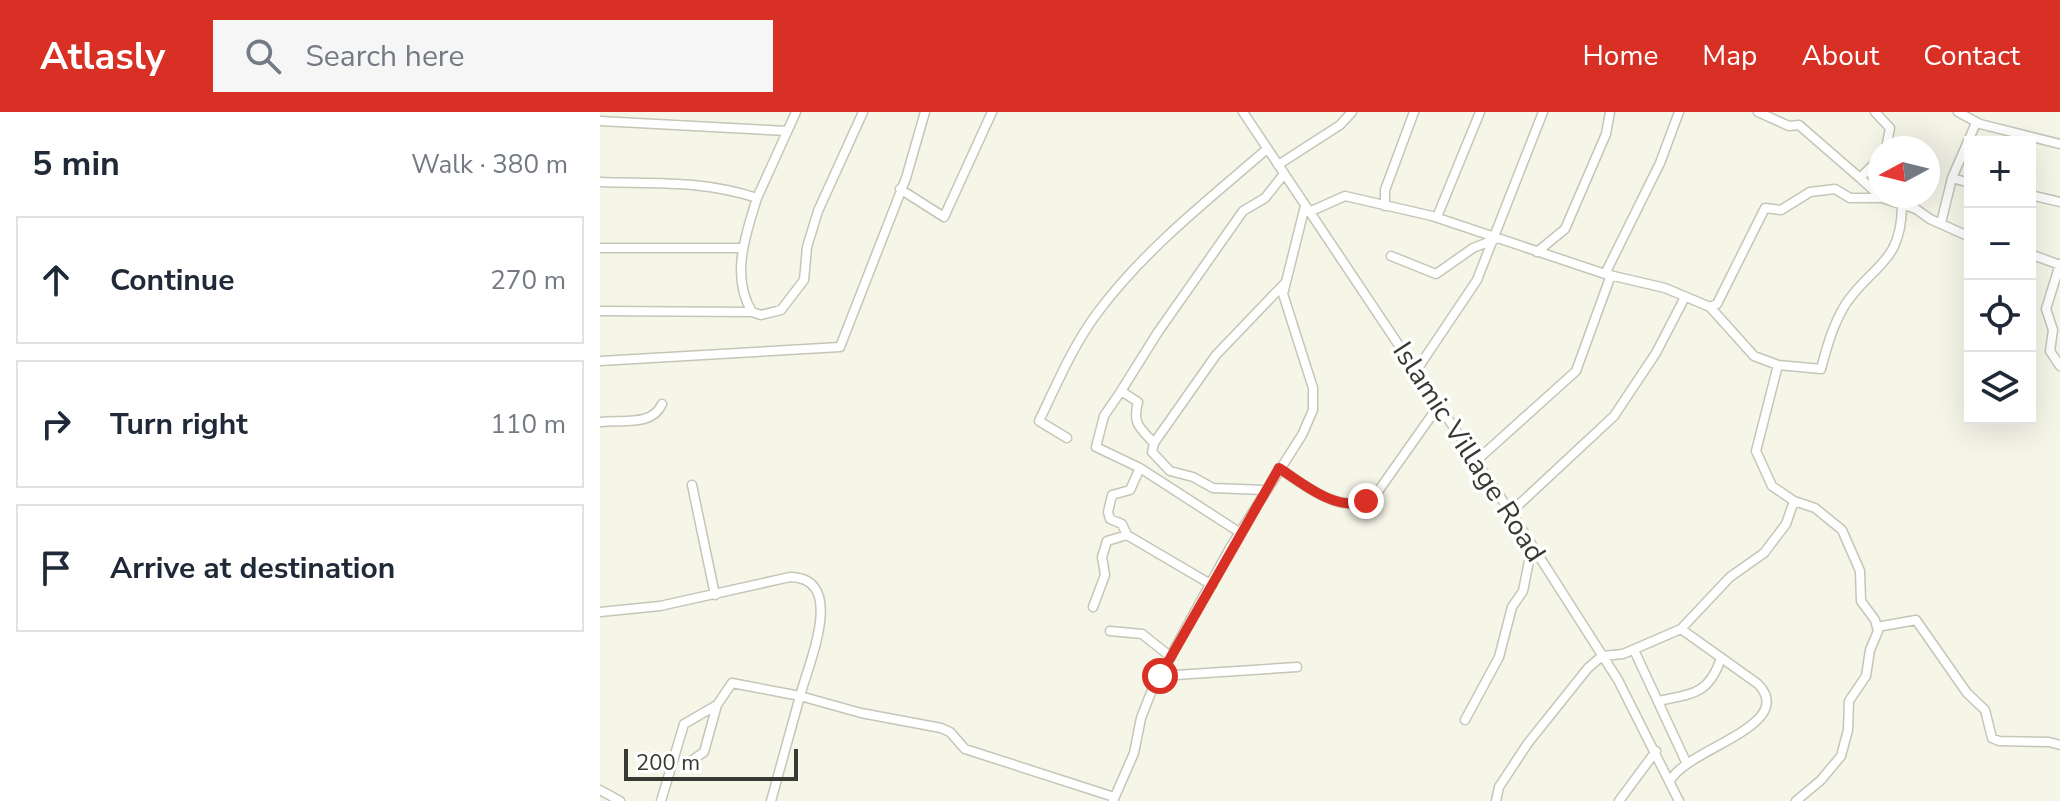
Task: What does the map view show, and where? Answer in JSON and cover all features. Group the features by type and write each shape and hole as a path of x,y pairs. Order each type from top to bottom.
{"street":[{"path":"752,312 744,299 741,248 757,198 796,112"},
{"path":"600,311 752,312 761,315 781,310 804,280 807,247 818,211 863,112"},
{"path":"600,361 840,347 900,189 925,112"},
{"path":"900,189 944,217 992,112"},
{"name":"Islamic Village Road","path":"1243,112 1511,512 1602,656 1656,751 1679,801"},
{"path":"1278,165 1340,125 1352,112"},
{"path":"1385,206 1385,190 1414,112"},
{"path":"1437,217 1480,112"},
{"path":"1416,371 1477,280 1496,239 1543,112"},
{"path":"1537,252 1565,229 1606,134 1610,112"},
{"path":"1476,461 1576,371 1608,275 1660,163 1679,112"},
{"path":"1758,112 1789,126 1799,125 1868,185"},
{"path":"1875,112 1890,128 1888,136"},
{"path":"1958,112 1976,123 2060,144"},
{"path":"600,121 787,131"},
{"path":"1941,223 1952,178 1976,123"},
{"path":"1067,438 1039,421 1071,355 1098,313 1145,256 1267,149"},
{"path":"1860,178 1868,170"},
{"path":"1239,532 1140,468 1096,447 1104,416 1158,332 1243,211 1265,198 1284,174"},
{"path":"1952,178 1964,181"},
{"path":"600,182 696,183 721,186 757,198"},
{"path":"1710,307 1717,304 1765,208 1781,210 1810,192 1835,189 1850,198 1868,197"},
{"path":"691,761 704,752 717,705 732,683 941,728 950,732 965,749 1114,799 1134,753 1141,718 1160,676 1239,532 1302,435 1314,398 1286,311 1285,283 1307,208 1345,196 1437,217 1608,275 1665,288 1710,307 1754,356 1778,365 1821,369 1828,339 1847,302 1898,242 1902,208"},
{"path":"2036,196 2060,202"},
{"path":"1907,208 1964,234"},
{"path":"1391,256 1436,274 1473,248 1496,239"},
{"path":"600,248 741,248"},
{"path":"2036,256 2060,265 2046,309 2053,330 2050,351 2060,366"},
{"path":"1264,490 1213,488 1193,477 1170,471 1152,452 1154,443 1216,355 1285,283"},
{"path":"1511,512 1614,416 1656,353 1685,297"},
{"path":"1778,365 1755,445 1772,486 1794,501 1815,508 1842,530 1860,571 1861,601 1877,627 1866,676 1849,701 1848,730 1841,756 1821,780 1796,801"},
{"path":"1121,391 1138,402 1134,415 1137,429 1154,443"},
{"path":"600,422 646,420 658,413 662,404"},
{"path":"1279,468 1333,500 1350,504 1366,501 1379,490 1439,405"},
{"path":"1140,468 1130,490 1112,495 1110,519 1122,524 1127,535 1212,585"},
{"path":"692,485 715,595"},
{"path":"1496,801 1499,787 1528,743 1588,668 1602,656 1634,650 1681,629 1730,577 1764,553 1786,524 1794,501"},
{"path":"1093,607 1105,575 1103,548 1107,541 1127,535"},
{"path":"1465,720 1499,657 1512,607 1523,591 1532,546"},
{"path":"600,612 660,606 790,577 812,582 819,590 823,606 771,801"},
{"path":"1877,627 1916,620 1967,693 1985,710 1992,738 2060,745"},
{"path":"1670,781 1677,768 1748,729 1761,719 1765,711 1763,690 1681,629"},
{"path":"1110,631 1142,634 1171,657"},
{"path":"1634,650 1686,762"},
{"path":"1658,701 1702,690 1716,672 1721,658"},
{"path":"1160,676 1297,667"},
{"path":"661,801 684,724 717,705"},
{"path":"1619,801 1656,751"},
{"path":"600,790 620,801"}],"route":[{"path":"1160,676 1230,548 1279,468 1343,504 1366,501"}]}
